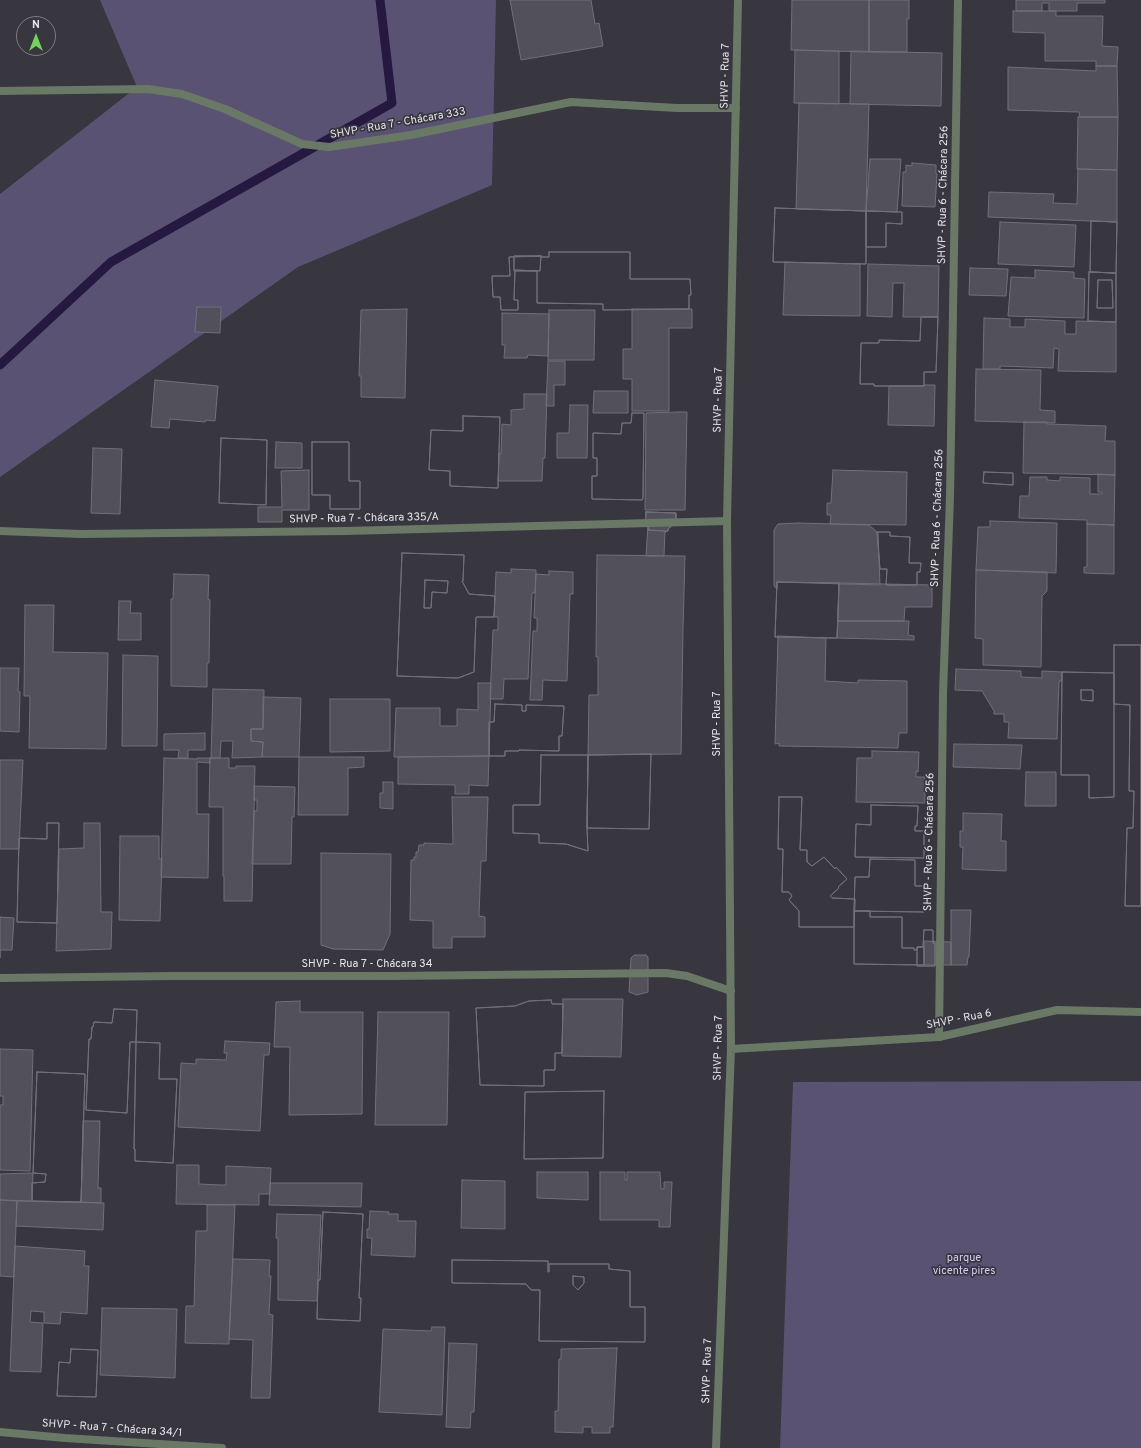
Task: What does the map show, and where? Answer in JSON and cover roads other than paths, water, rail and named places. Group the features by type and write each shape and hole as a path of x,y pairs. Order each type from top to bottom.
{"street":[{"name":"SHVP - Rua 7","path":"716,1448 731,1050 727,521 738,0"},
{"name":"SHVP - Rua 6 - Chácara 256","path":"939,1037 943,694 950,489 958,0"},
{"name":"SHVP - Rua 7 - Chácara 333","path":"0,91 148,88 175,93 225,109 302,144 329,148 411,135 571,102 677,108 736,108"},
{"name":"SHVP - Rua 7 - Chácara 335/A","path":"0,531 81,534 346,531 727,521"},
{"name":"SHVP - Rua 7 - Chácara 34","path":"0,978 666,973 687,976 731,992"},
{"name":"SHVP - Rua 6","path":"731,1050 939,1037 1057,1010 1141,1012"},
{"name":"SHVP - Rua 7 - Chácara 34/1","path":"0,1432 65,1438 222,1448"}],"waterway":[{"path":"0,365 111,262 392,103 380,0"}],"park label":[{"name":"parque vicente pires","path":"964,1265"}]}
